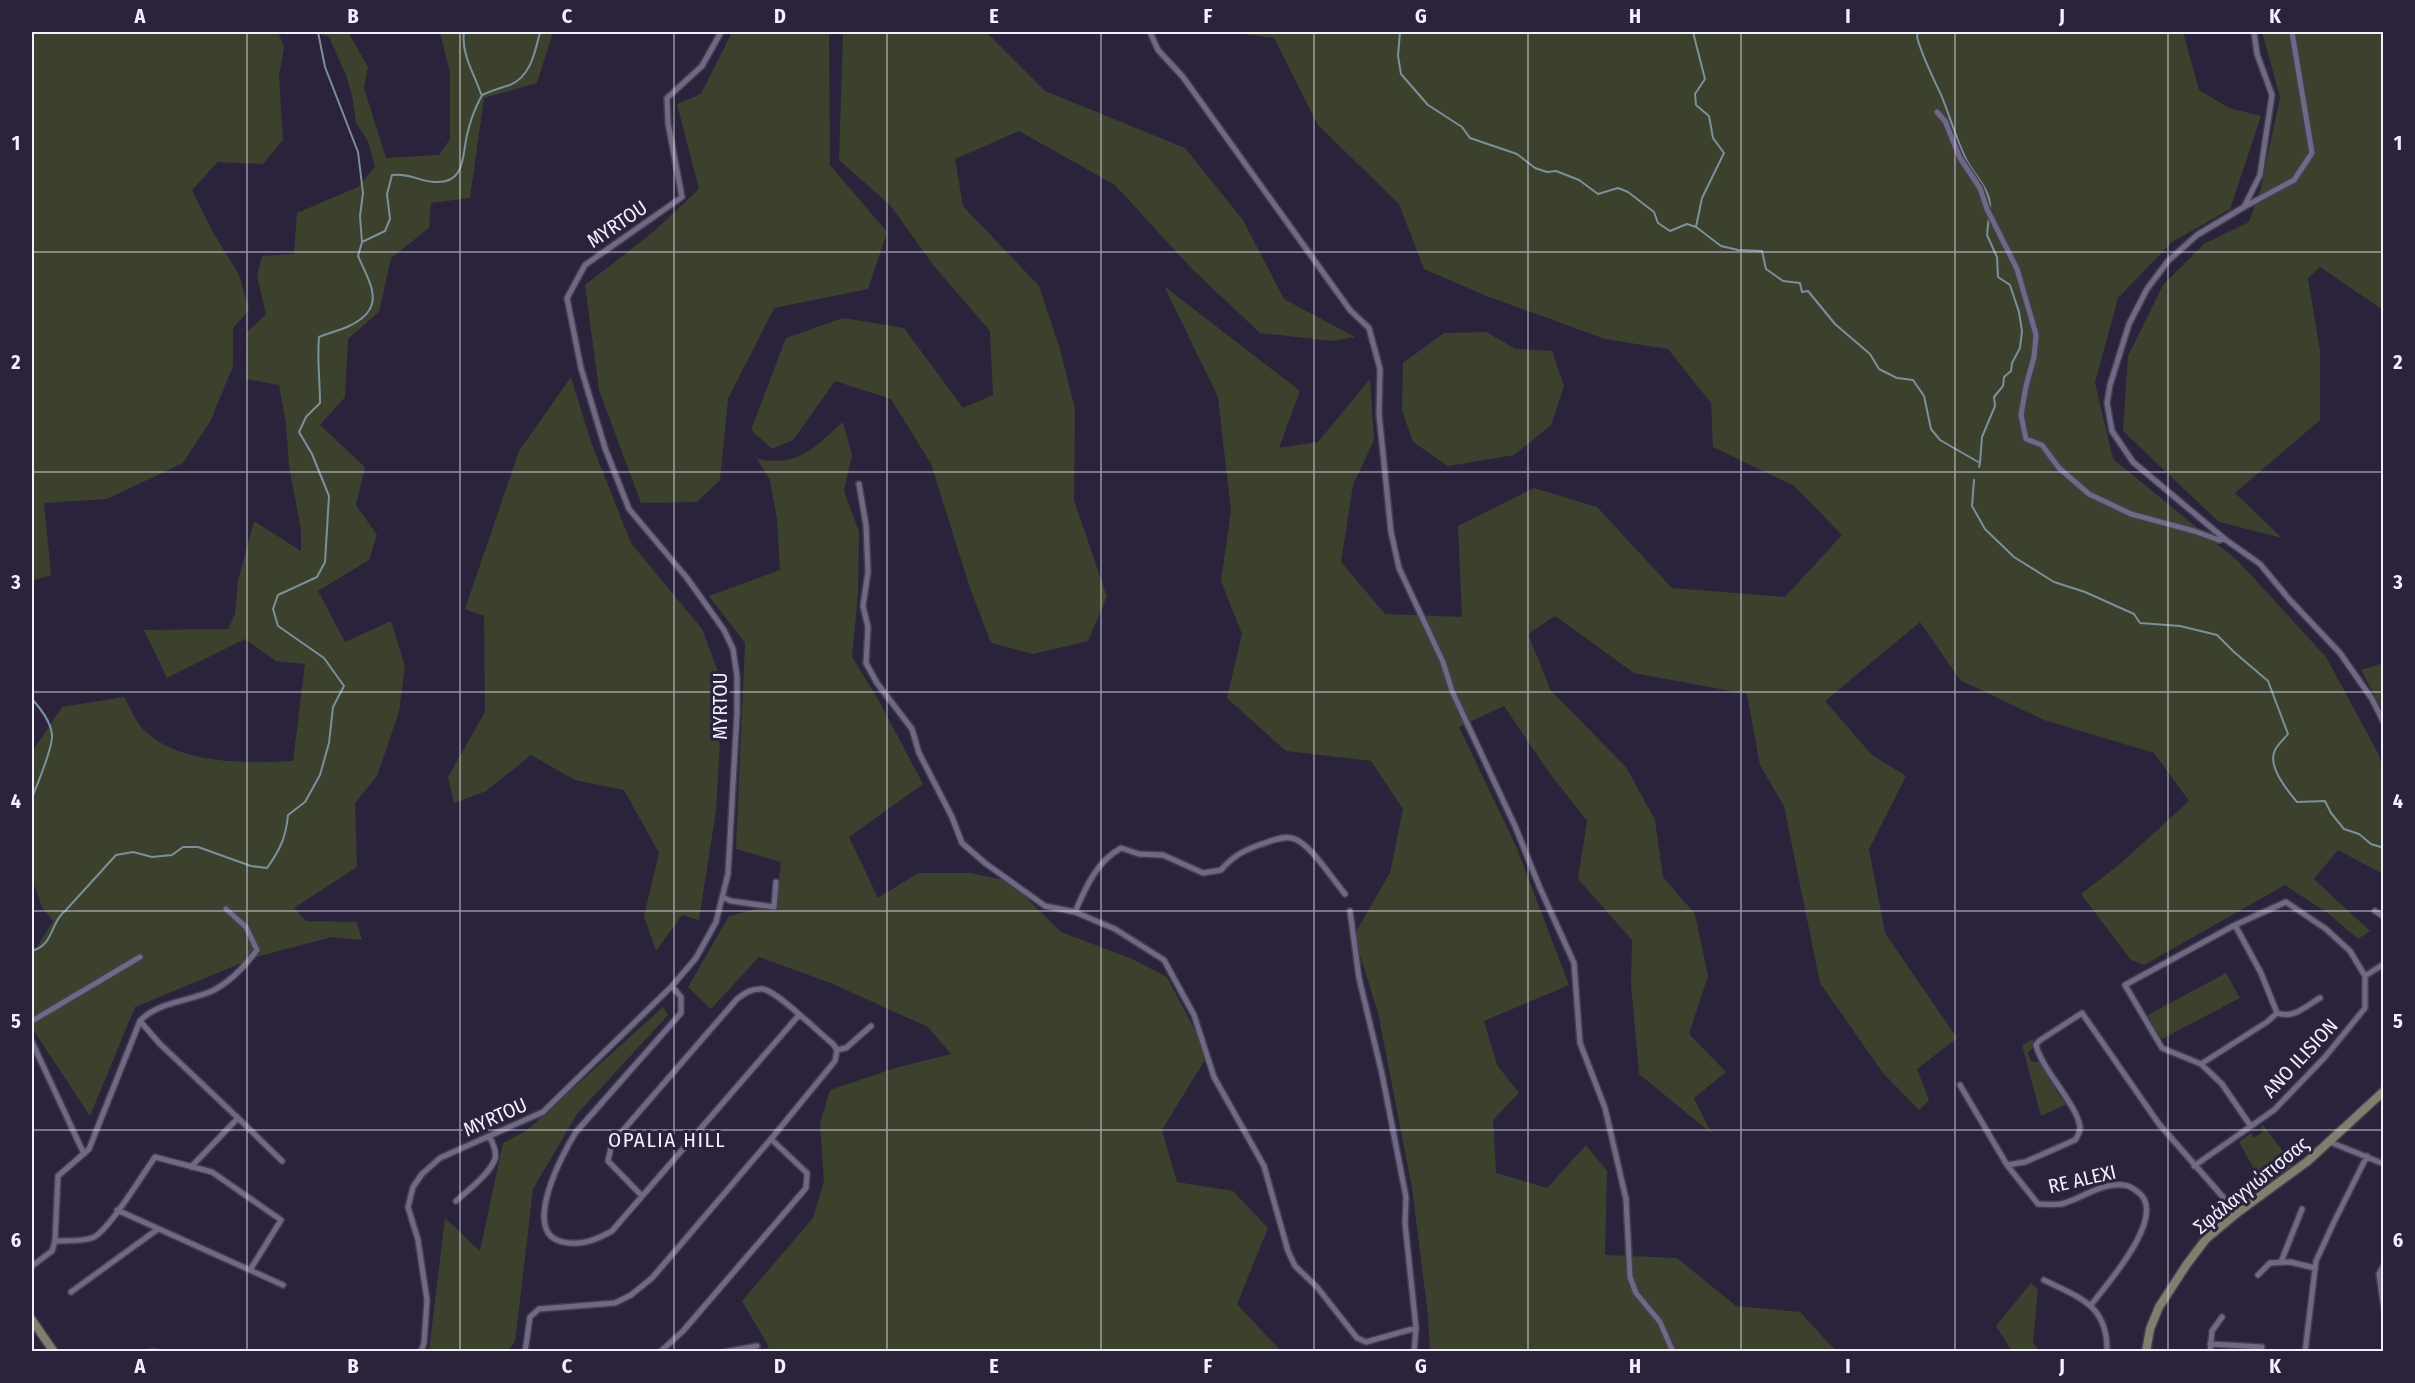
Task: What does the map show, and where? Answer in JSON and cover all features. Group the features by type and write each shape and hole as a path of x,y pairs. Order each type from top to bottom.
{"street":[{"name":"MYRTOU","path":"422,1352 427,1300 418,1240 408,1207 413,1187 422,1174 440,1158 543,1112 672,986 696,958 716,922 728,874 737,713 737,676 733,649 724,630 687,578 629,509 605,448 581,368 567,298 585,265 682,197 668,123 667,98 702,66 721,32"},
{"path":"1150,32 1158,50 1184,77 1350,310 1369,328 1380,369 1379,414 1391,532 1399,568 1443,662 1452,691 1515,826 1574,963 1580,1043 1605,1108 1626,1199 1630,1277 1636,1293 1660,1322 1673,1352"},
{"path":"2244,207 2260,175 2272,95 2257,54 2254,32"},
{"path":"2292,32 2312,153 2294,180 2197,235 2168,261 2147,289 2129,324 2110,385 2107,404 2112,430 2133,462 2224,539 2260,564 2289,600 2340,652 2372,699 2384,723"},
{"path":"1937,112 1945,121 1960,158 1980,188 1987,209 2017,269 2031,317 2036,346 2021,415 2026,439 2042,446 2069,478 2089,494 2131,514 2219,540 2224,539"},
{"path":"859,484 866,525 868,572 863,606 868,627 866,663 877,683 912,729 919,753 952,817 962,843 985,863 1045,906 1075,912 1115,929 1164,960 1194,1015 1214,1077 1264,1166 1288,1251 1295,1266 1317,1287 1357,1338 1366,1342 1416,1328"},
{"path":"1075,912 1089,879 1120,848 1139,854 1163,855 1203,873 1221,870 1232,857 1243,851 1279,838 1291,837 1302,841 1345,894"},
{"path":"722,897 731,901 774,907 776,882"},
{"path":"2250,1125 2222,1084 2201,1064 2162,1048 2125,985 2235,925 2286,902 2326,929 2350,951 2365,976 2384,964"},
{"path":"32,1266 48,1255 55,1240 57,1181 61,1172 89,1149 140,1021 152,1012 214,990 241,971 257,951 246,927 226,909"},
{"path":"1350,911 1359,978 1382,1074 1406,1197 1405,1223 1416,1328 1414,1352"},
{"path":"2375,911 2384,917"},
{"path":"2235,925 2261,973 2277,1012 2284,1015 2294,1014 2320,998"},
{"path":"32,1021 140,957"},
{"name":"ANO ILISION","path":"2194,1166 2274,1110 2325,1057 2365,1008 2365,976"},
{"path":"672,986 681,997 681,1013 576,1132 564,1153 548,1194 542,1218 547,1234 554,1241 573,1245 595,1241 612,1231 799,1015"},
{"path":"642,1197 608,1161 612,1143 737,999 748,991 763,989 777,995 837,1050"},
{"path":"2201,1064 2267,1022 2277,1012"},
{"path":"2007,1166 2025,1162 2074,1140 2079,1134 2080,1126 2074,1113 2036,1047 2038,1041 2082,1013 2159,1124 2237,1213"},
{"path":"140,1021 282,1161"},
{"path":"837,1050 846,1048 871,1026"},
{"path":"32,1042 84,1154"},
{"path":"525,1351 530,1317 539,1309 615,1303 631,1295 652,1278 835,1061 837,1050"},
{"name":"RE ALEXI","path":"1960,1085 2007,1166 2038,1204 2062,1204 2098,1188 2112,1185 2128,1184 2143,1196 2148,1214 2143,1228 2131,1252 2091,1305"},
{"name":"Σφάλαγγιώτισσας","path":"2146,1352 2150,1329 2159,1307 2206,1239 2331,1142 2384,1091"},
{"path":"191,1167 238,1118"},
{"path":"456,1201 484,1174 495,1158 495,1146 489,1136"},
{"path":"660,1352 683,1331 806,1188 807,1173 771,1139"},
{"path":"2331,1142 2384,1164"},
{"path":"2305,1352 2315,1268 2334,1222 2367,1156"},
{"path":"55,1240 94,1237 110,1224 117,1210 155,1157 212,1172 281,1220 250,1270"},
{"path":"2281,1262 2302,1209"},
{"path":"117,1210 283,1285"},
{"path":"71,1292 158,1228"},
{"path":"2258,1275 2270,1263 2290,1262 2315,1268"},
{"path":"2384,1265 2379,1274 2384,1309"},
{"path":"2044,1280 2091,1305 2097,1311 2107,1337 2107,1352"},
{"path":"2210,1352 2212,1331 2223,1317"},
{"path":"32,1320 54,1352"},
{"path":"2210,1344 2262,1347"},
{"path":"724,1352 757,1346"},
{"path":"150,1352 156,1352"}],"green space":[{"path":"32,32 278,32 284,47 279,76 283,140 263,164 218,162 192,190 214,234 239,275 249,310 233,328 233,366 211,420 183,463 107,499 44,503 51,575 32,581"},
{"path":"315,32 348,32 368,67 364,88 386,158 439,155 450,139 450,73 440,32 553,32 537,83 484,98 470,198 431,203 429,228 391,258 379,312 348,339 345,397 320,425 365,467 356,505 377,535 369,560 318,591 345,642 391,621 405,666 399,712 377,776 355,803 357,867 294,908 306,921 357,922 362,940 332,937 256,957 135,1007 90,1116 32,1028 32,947 37,947 53,921 42,907 32,879 32,752 62,707 124,697 143,729 157,741 174,749 213,759 255,762 293,761 305,664 276,661 245,639 167,678 144,630 228,629 235,614 238,581 254,521 301,551 301,530 289,466 286,424 279,385 246,379 247,332 266,314 257,276 262,256 294,254 297,213 358,187 375,167 368,141 356,123 346,75 329,37"},
{"path":"732,32 829,32 830,165 887,232 868,289 774,308 728,399 720,480 697,502 641,503 599,390 585,285 652,233 699,189 677,104 701,94"},
{"path":"843,32 986,32 1045,91 1185,148 1243,220 1284,299 1355,337 1332,341 1260,333 1192,269 1115,185 1019,131 955,159 963,206 1039,286 1060,349 1075,409 1074,500 1107,597 1088,641 1033,654 991,643 969,585 931,464 891,399 835,381 793,440 772,449 751,430 786,338 843,318 904,328 963,408 993,395 990,331 934,266 890,205 839,160"},
{"path":"1226,32 2183,32 2199,90 2229,108 2261,116 2230,209 2172,242 2118,298 2095,383 2113,459 2238,561 2326,657 2379,755 2384,771 2383,874 2338,850 2314,879 2370,931 2358,939 2329,914 2285,885 2144,965 2131,960 2081,894 2120,864 2189,801 2154,753 2044,720 1960,680 1920,622 1825,701 1872,755 1906,776 1869,849 1885,933 1957,1038 1917,1069 1929,1100 1919,1110 1883,1073 1820,983 1784,806 1760,765 1747,694 1634,673 1555,616 1528,634 1551,691 1626,767 1655,820 1663,877 1695,914 1708,976 1689,1034 1726,1072 1694,1098 1711,1133 1639,1074 1631,984 1632,940 1578,879 1587,821 1548,771 1504,706 1459,727 1516,846 1569,985 1484,1021 1497,1065 1519,1093 1493,1120 1496,1173 1547,1188 1586,1145 1607,1171 1605,1255 1677,1258 1736,1306 1800,1312 1836,1351 1430,1351 1428,1315 1412,1188 1378,1013 1354,935 1390,873 1403,809 1371,761 1286,751 1227,698 1242,634 1221,581 1231,511 1218,397 1164,286 1300,391 1279,448 1318,442 1370,379 1374,440 1353,485 1341,562 1385,614 1462,617 1458,526 1534,488 1597,507 1672,588 1785,597 1842,535 1794,486 1713,447 1711,403 1668,349 1605,339 1484,295 1424,269 1399,204 1318,125 1274,38"},
{"path":"2262,32 2383,32 2383,310 2320,267 2308,278 2320,350 2320,420 2235,493 2282,538 2219,522 2123,431 2128,356 2163,285 2204,244 2249,222 2261,188 2280,97"},
{"path":"1486,332 1516,349 1552,351 1564,386 1551,425 1514,455 1448,466 1413,442 1402,410 1403,363 1444,333"},
{"path":"571,377 591,442 631,543 702,629 723,685 716,811 699,920 682,915 656,951 644,916 659,853 624,790 575,780 531,755 486,791 454,803 448,777 485,712 484,616 465,609 519,451"},
{"path":"843,422 852,455 844,491 859,532 858,593 852,657 879,701 923,784 849,837 878,898 918,873 970,873 1009,881 1061,932 1130,958 1167,977 1208,1055 1162,1130 1177,1182 1233,1191 1268,1228 1237,1304 1281,1351 759,1351 769,1347 742,1301 813,1218 824,1181 820,1124 830,1090 895,1068 951,1054 928,1027 833,984 759,957 711,1009 688,987 729,916 776,904 781,862 736,849 745,643 709,596 780,570 777,519 770,480 757,459 772,461 795,458 814,447"},
{"path":"2384,663 2383,711 2361,670"},
{"path":"2226,973 2240,998 2162,1039 2146,1016"},
{"path":"663,1007 668,1015 577,1114 533,1189 515,1342 507,1351 429,1351 445,1218 480,1251 503,1143 526,1131"},
{"path":"2033,1039 2034,1046 2028,1053 2031,1061 2041,1063 2057,1086 2055,1090 2067,1104 2041,1116 2022,1045"},
{"path":"2263,1125 2293,1165 2265,1188 2239,1142 2251,1133 2254,1138 2264,1131 2260,1127"},
{"path":"2031,1283 2038,1289 2033,1342 2038,1350 2012,1351 1996,1326"}],"waterway":[{"path":"318,32 325,67 358,152 363,193 360,216 362,242"},
{"path":"464,32 466,56 481,94"},
{"path":"32,951 45,943 61,915 116,855 133,852 152,857 172,855 183,847 198,847 251,866 267,868 282,843 288,815 305,802 320,775 329,743 333,707 344,686 324,658 278,626 273,609 278,595 317,577 325,562 329,496 312,454 299,432 306,417 320,403 319,337 360,320 368,313 372,305 371,287 358,256 362,242 385,231 390,219 387,194 392,175 404,175 434,182 444,181 457,174 463,160 471,120 482,95 510,85 523,76 531,63 540,32"},
{"path":"1400,32 1398,56 1401,74 1428,105 1462,127 1470,138 1517,154 1535,168 1547,172 1556,171 1579,180 1598,194 1618,188 1628,192 1654,212 1658,223 1670,231 1687,224 1696,227 1721,246 1738,250 1762,251 1766,269 1783,281 1800,283 1802,292 1808,291 1835,324 1870,354 1879,369 1897,378 1913,380 1924,396 1931,429 1940,440 1980,463 1979,467"},
{"path":"1693,32 1705,79 1695,94 1696,105 1709,116 1713,138 1724,153 1702,198 1696,227"},
{"path":"1918,32 1917,37 1925,60 1968,164 1988,195 1990,210"},
{"path":"1980,462 1982,437 1995,406 1994,397 2003,386 2004,377 2011,371 2012,363 2020,348 2022,331 2019,312 2010,285 1998,277 1997,257 1987,235 1989,216"},
{"path":"1974,480 1972,506 1985,529 2014,557 2054,582 2085,592 2134,614 2140,623 2180,626 2217,635 2268,681 2288,734 2275,750 2274,763 2279,778 2293,797 2297,802 2325,801 2344,829 2359,834 2371,844 2384,848"},
{"path":"32,699 42,711 52,735 47,757 32,798"}],"district":[{"name":"OPALIA HILL","path":"667,1140"}]}
